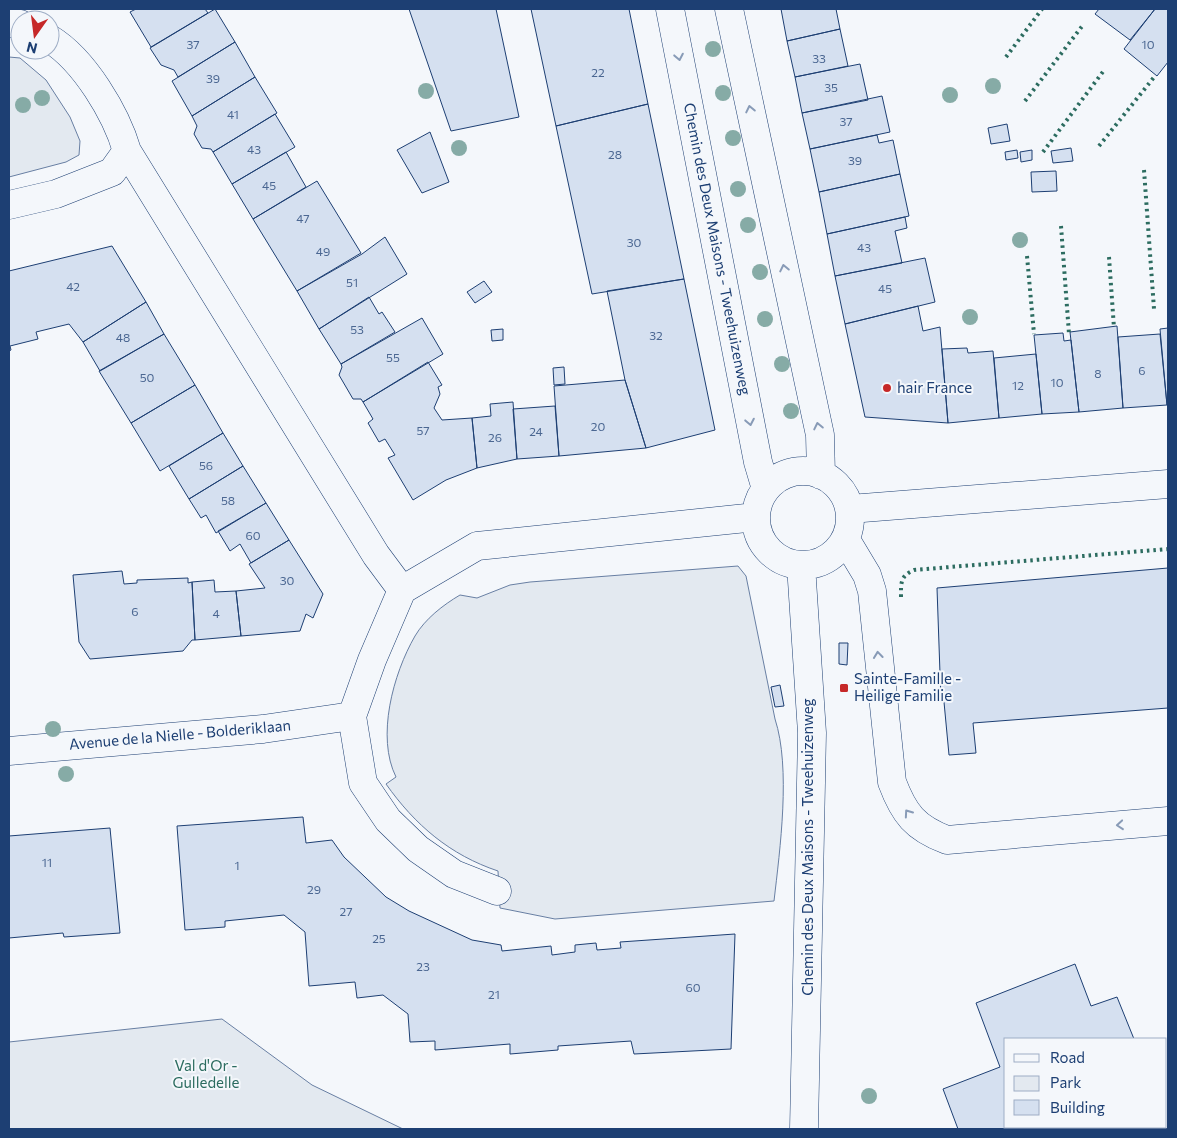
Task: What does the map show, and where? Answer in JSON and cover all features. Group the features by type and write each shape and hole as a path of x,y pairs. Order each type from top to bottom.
{"street":[{"name":"Chemin des Deux Maisons - Tweehuizenweg","path":"670,9 758,462 766,490"},
{"path":"729,9 820,435 821,475"},
{"path":"60,48 85,71 121,129 127,151 371,546 402,590"},
{"path":"9,205 56,194 112,172 127,151"},
{"path":"806,471 821,475 834,483 844,495 850,509 850,525 846,540 838,551 827,559 814,564 801,565 778,558 761,541 756,517 759,503 766,490 776,480 791,473 806,471"},
{"path":"850,509 1168,484"},
{"path":"497,892 454,874 418,848 388,820 363,783 352,716 372,660 402,590 477,546 756,517"},
{"path":"846,540 867,576 872,592 892,782 897,796 913,822 928,833 947,840 1168,821"},
{"name":"Chemin des Deux Maisons - Tweehuizenweg","path":"801,565 812,733 804,1129"},
{"name":"Avenue de la Nielle - Bolderiklaan","path":"9,751 263,729 352,716"}],"green space":[{"path":"9,57 10,60 22,60 46,80 70,117 80,141 79,155 66,162 9,177"},
{"path":"738,566 746,576 780,739 783,809 774,901 555,919 500,908 498,871 464,856 435,837 409,813 386,784 396,777 390,761 387,743 387,725 394,687 407,651 419,630 435,613 460,595 477,598 510,585 530,582"},
{"name":"Val d'Or - Gulledelle","path":"222,1019 312,1085 403,1129 9,1129 9,1042"}],"building":[{"path":"136,9 205,9 208,13 151,47 130,12"},
{"path":"215,9 235,42 178,77 174,70 161,65 150,48"},
{"path":"409,9 496,9 519,117 451,131"},
{"path":"531,9 629,9 648,104 556,126"},
{"path":"781,9 836,9 840,29 787,41"},
{"path":"1099,9 1155,9 1130,40 1095,14"},
{"path":"1155,9 1168,9 1168,62 1157,76 1124,49"},
{"path":"840,29 848,66 795,77 787,41"},
{"path":"235,42 255,77 192,116 172,81"},
{"path":"860,64 868,100 802,113 795,77"},
{"path":"255,77 277,113 213,152 211,149 202,148 194,134 197,126 192,116"},
{"path":"882,96 890,132 810,149 802,113"},
{"path":"648,104 684,279 592,294 556,126"},
{"path":"275,114 295,147 232,184 213,152"},
{"path":"1007,124 1010,141 991,144 988,128"},
{"path":"430,132 449,182 422,193 397,150"},
{"path":"877,135 879,143 893,140 900,174 819,192 810,149"},
{"path":"1071,148 1073,161 1053,163 1051,151"},
{"path":"1017,150 1018,158 1006,160 1005,152"},
{"path":"1032,150 1032,160 1021,162 1020,152"},
{"path":"286,152 306,187 253,219 232,184"},
{"path":"1056,171 1057,191 1032,192 1031,172"},
{"path":"900,174 909,216 827,234 819,192"},
{"path":"317,181 361,253 297,291 253,219"},
{"path":"905,217 907,228 895,231 902,263 835,276 827,234"},
{"path":"385,237 407,274 319,329 297,291 362,254"},
{"path":"112,246 146,302 83,342 69,324 36,332 38,339 10,346 11,350 9,351 9,271"},
{"path":"925,258 935,302 845,324 835,276"},
{"path":"684,279 715,430 646,448 625,380 607,291"},
{"path":"484,281 492,292 475,303 467,292"},
{"path":"369,297 379,314 382,312 395,332 341,364 319,329"},
{"path":"146,302 164,334 100,371 83,342"},
{"path":"918,306 923,331 940,327 948,423 865,417 845,324"},
{"path":"422,318 443,354 363,402 361,399 353,399 339,375 342,367 341,364"},
{"path":"1117,326 1123,408 1079,412 1070,332"},
{"path":"1168,328 1168,405 1167,405 1160,329"},
{"path":"503,329 503,340 492,341 491,330"},
{"path":"1063,333 1064,341 1071,340 1079,412 1042,414 1034,335"},
{"path":"164,334 195,385 131,423 99,371"},
{"path":"1160,334 1167,405 1123,408 1118,337"},
{"path":"967,348 968,353 993,351 999,418 948,423 942,349"},
{"path":"1036,354 1042,414 999,418 994,358"},
{"path":"428,362 442,385 438,387 440,394 434,408 442,420 472,418 477,468 446,480 413,500 388,458 395,455 385,439 379,442 368,423 373,419 363,402"},
{"path":"564,367 565,384 554,385 553,368"},
{"path":"625,380 646,448 559,456 554,386"},
{"path":"195,385 223,433 160,471 131,423"},
{"path":"513,402 517,459 477,468 472,418 491,416 490,404"},
{"path":"555,406 559,456 517,459 513,409"},
{"path":"223,433 243,466 189,499 169,466"},
{"path":"243,466 266,503 216,533 206,515 201,518 189,499"},
{"path":"266,503 289,540 251,563 240,544 230,551 218,531"},
{"path":"289,540 323,594 313,618 306,614 300,631 241,636 236,591 265,588 249,564"},
{"path":"1168,568 1168,708 973,723 976,753 949,755 944,702 941,702 937,588"},
{"path":"122,571 124,584 137,583 137,580 188,578 188,583 192,582 195,640 192,640 183,651 90,659 79,642 73,575"},
{"path":"214,580 215,592 236,591 241,636 195,640 192,582"},
{"path":"839,643 848,643 847,665 839,664"},
{"path":"780,685 784,706 775,707 771,687"},
{"path":"303,817 306,843 332,840 344,857 386,897 409,911 472,940 501,945 502,951 551,946 552,955 575,952 575,945 596,943 597,950 621,948 620,942 735,934 731,1049 634,1054 631,1041 558,1046 558,1050 510,1054 510,1044 435,1050 435,1041 410,1042 408,1014 383,995 357,998 355,982 309,986 305,932 284,915 225,921 225,927 185,930 177,826"},
{"path":"110,828 120,933 64,937 63,933 9,938 9,836"},
{"path":"1075,964 1091,1006 1117,997 1134,1038 1004,1038 1004,1128 1090,1129 958,1129 943,1089 1000,1067 976,1003"}],"hedge":[{"path":"1006,57 1042,9"},
{"path":"1025,101 1083,25"},
{"path":"1043,152 1105,69"},
{"path":"1099,146 1155,76"},
{"path":"1144,170 1154,309"},
{"path":"1061,226 1069,334"},
{"path":"1027,256 1034,334"},
{"path":"1109,257 1114,328"},
{"path":"901,597 902,580 909,572 914,570 1168,549"}],"place":[{"name":"hair France","path":"887,388"},
{"name":"Sainte-Famille - Heilige Familie","path":"844,688"}]}
